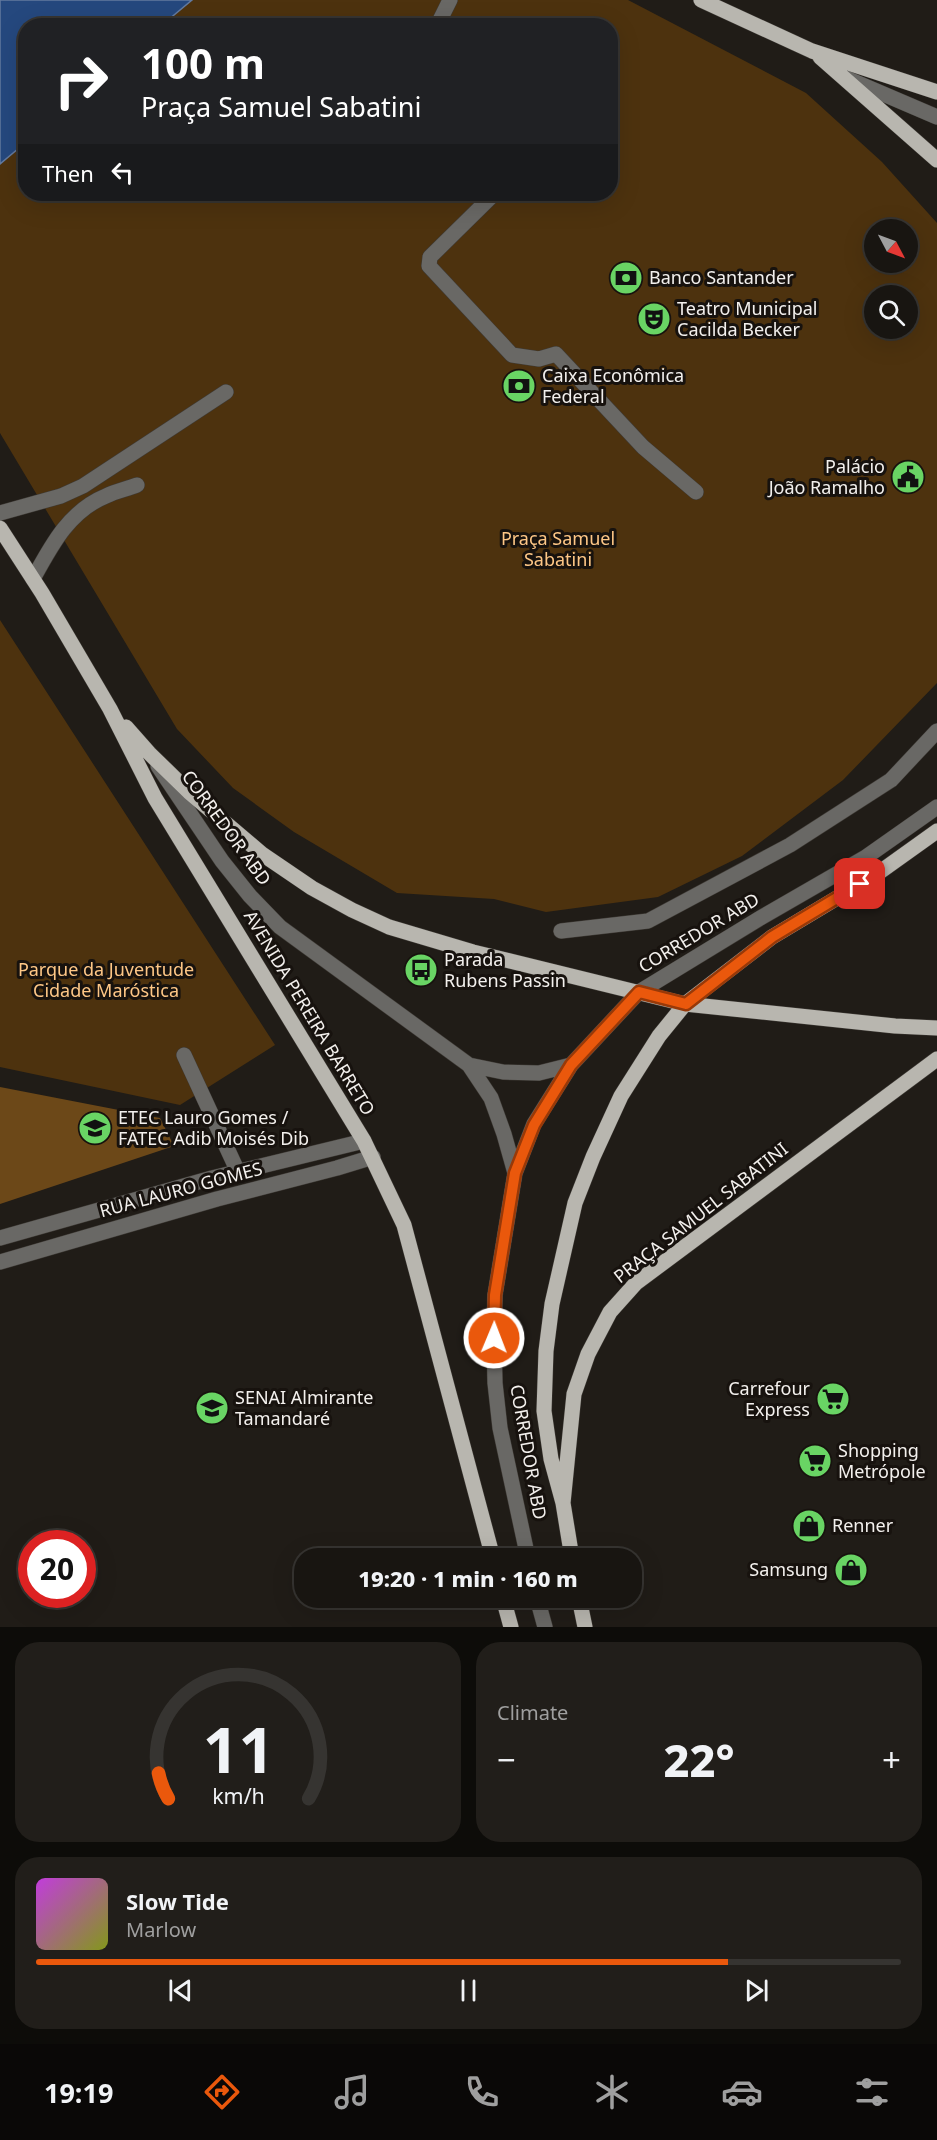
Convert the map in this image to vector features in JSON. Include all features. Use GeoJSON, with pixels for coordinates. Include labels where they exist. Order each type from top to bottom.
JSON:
{"type":"FeatureCollection","features":[{"type":"Feature","properties":{"kind":"main road"},"geometry":{"type":"LineString","coordinates":[[701,0],[812,51],[937,92]]}},
{"type":"Feature","properties":{"kind":"main road"},"geometry":{"type":"LineString","coordinates":[[812,51],[937,160]]}},
{"type":"Feature","properties":{"kind":"main road","name":"AVENIDA PEREIRA BARRETO"},"geometry":{"type":"LineString","coordinates":[[0,528],[110,709],[155,798],[373,1157],[404,1225],[490,1548]]}},
{"type":"Feature","properties":{"kind":"main road"},"geometry":{"type":"LineString","coordinates":[[110,709],[149,753],[196,799],[262,854],[312,888],[390,927],[429,940],[686,1004],[895,1026],[937,1028]]}},
{"type":"Feature","properties":{"kind":"main road"},"geometry":{"type":"LineString","coordinates":[[563,1503],[551,1460],[544,1411],[546,1351],[552,1304],[575,1203],[621,1096],[659,1036],[686,1004],[772,937],[877,874],[937,831]]}},
{"type":"Feature","properties":{"kind":"main road","name":"PRAÇA SAMUEL SABATINI"},"geometry":{"type":"LineString","coordinates":[[570,1548],[563,1503],[574,1394],[588,1354],[610,1312],[636,1283],[937,1059]]}},
{"type":"Feature","properties":{"kind":"main road"},"geometry":{"type":"LineString","coordinates":[[506,1608],[511,1627]]}},
{"type":"Feature","properties":{"kind":"main road"},"geometry":{"type":"LineString","coordinates":[[581,1608],[585,1627]]}},
{"type":"Feature","properties":{"kind":"lane"},"geometry":{"type":"LineString","coordinates":[[441,18],[450,0]]}},
{"type":"Feature","properties":{"kind":"lane"},"geometry":{"type":"LineString","coordinates":[[841,75],[937,117]]}},
{"type":"Feature","properties":{"kind":"lane"},"geometry":{"type":"LineString","coordinates":[[487,201],[430,257],[429,266],[512,355],[538,359],[556,354],[643,447],[696,492]]}},
{"type":"Feature","properties":{"kind":"lane"},"geometry":{"type":"LineString","coordinates":[[0,513],[61,496],[83,486],[226,392]]}},
{"type":"Feature","properties":{"kind":"lane"},"geometry":{"type":"LineString","coordinates":[[33,579],[63,528],[82,510],[106,495],[137,485]]}},
{"type":"Feature","properties":{"kind":"lane"},"geometry":{"type":"LineString","coordinates":[[561,931],[648,921],[658,916],[790,845],[891,780],[937,731]]}},
{"type":"Feature","properties":{"kind":"lane","name":"CORREDOR ABD"},"geometry":{"type":"LineString","coordinates":[[149,753],[222,861],[250,896],[280,927],[469,1065],[491,1098],[515,1173]]}},
{"type":"Feature","properties":{"kind":"lane","name":"CORREDOR ABD"},"geometry":{"type":"LineString","coordinates":[[526,1548],[500,1428],[495,1383],[495,1295],[515,1173],[534,1125],[571,1065],[639,992],[866,857],[937,807]]}},
{"type":"Feature","properties":{"kind":"lane"},"geometry":{"type":"LineString","coordinates":[[184,1055],[237,1172]]}},
{"type":"Feature","properties":{"kind":"lane"},"geometry":{"type":"LineString","coordinates":[[469,1065],[503,1072],[539,1072],[571,1065]]}},
{"type":"Feature","properties":{"kind":"lane","name":"RUA LAURO GOMES"},"geometry":{"type":"LineString","coordinates":[[0,1238],[237,1172],[364,1141]]}},
{"type":"Feature","properties":{"kind":"lane","name":"RUA LAURO GOMES"},"geometry":{"type":"LineString","coordinates":[[0,1262],[217,1199],[373,1157]]}},
{"type":"Feature","properties":{"kind":"lane"},"geometry":{"type":"LineString","coordinates":[[540,1608],[545,1627]]}},
{"type":"Feature","properties":{"kind":"green space","name":"Praça Samuel Sabatini"},"geometry":{"type":"Polygon","coordinates":[[[0,0],[628,0],[806,93],[882,162],[937,223],[937,683],[843,780],[742,856],[658,897],[546,912],[494,899],[397,893],[294,832],[233,788],[177,729],[0,433],[0,0]]]}},
{"type":"Feature","properties":{"kind":"green space","name":"Parque da Juventude Cidade Maróstica"},"geometry":{"type":"Polygon","coordinates":[[[0,620],[275,1045],[180,1105],[0,1067],[0,620]]]}},
{"type":"Feature","properties":{"kind":"shaded area","name":"ETEC Lauro Gomes / FATEC Adib Moisés Dib"},"geometry":{"type":"Polygon","coordinates":[[[0,1087],[160,1118],[174,1146],[0,1204],[0,1087]]]}},
{"type":"Feature","properties":{"kind":"water"},"geometry":{"type":"Polygon","coordinates":[[[0,0],[192,0],[170,18],[18,18],[18,149],[0,164],[0,0]]]}},
{"type":"Feature","properties":{"kind":"place","name":"Banco Santander"},"geometry":{"type":"Point","coordinates":[626,278]}},
{"type":"Feature","properties":{"kind":"place","name":"Teatro Municipal Cacilda Becker"},"geometry":{"type":"Point","coordinates":[654,319]}},
{"type":"Feature","properties":{"kind":"place","name":"Caixa Econômica Federal"},"geometry":{"type":"Point","coordinates":[519,386]}},
{"type":"Feature","properties":{"kind":"place","name":"Palácio João Ramalho"},"geometry":{"type":"Point","coordinates":[908,477]}},
{"type":"Feature","properties":{"kind":"place","name":"Parada Rubens Passin"},"geometry":{"type":"Point","coordinates":[421,970]}},
{"type":"Feature","properties":{"kind":"place","name":"ETEC Lauro Gomes / FATEC Adib Moisés Dib"},"geometry":{"type":"Point","coordinates":[95,1128]}},
{"type":"Feature","properties":{"kind":"place","name":"Carrefour Express"},"geometry":{"type":"Point","coordinates":[833,1399]}},
{"type":"Feature","properties":{"kind":"place","name":"SENAI Almirante Tamandaré"},"geometry":{"type":"Point","coordinates":[212,1408]}},
{"type":"Feature","properties":{"kind":"place","name":"Shopping Metrópole"},"geometry":{"type":"Point","coordinates":[815,1461]}},
{"type":"Feature","properties":{"kind":"place","name":"Renner"},"geometry":{"type":"Point","coordinates":[809,1526]}},
{"type":"Feature","properties":{"kind":"place","name":"Samsung"},"geometry":{"type":"Point","coordinates":[851,1570]}},
{"type":"Feature","properties":{"kind":"route"},"geometry":{"type":"LineString","coordinates":[[494,1338],[495,1295],[515,1173],[534,1125],[571,1065],[639,992],[686,1004],[772,937],[860,884]]}}]}
